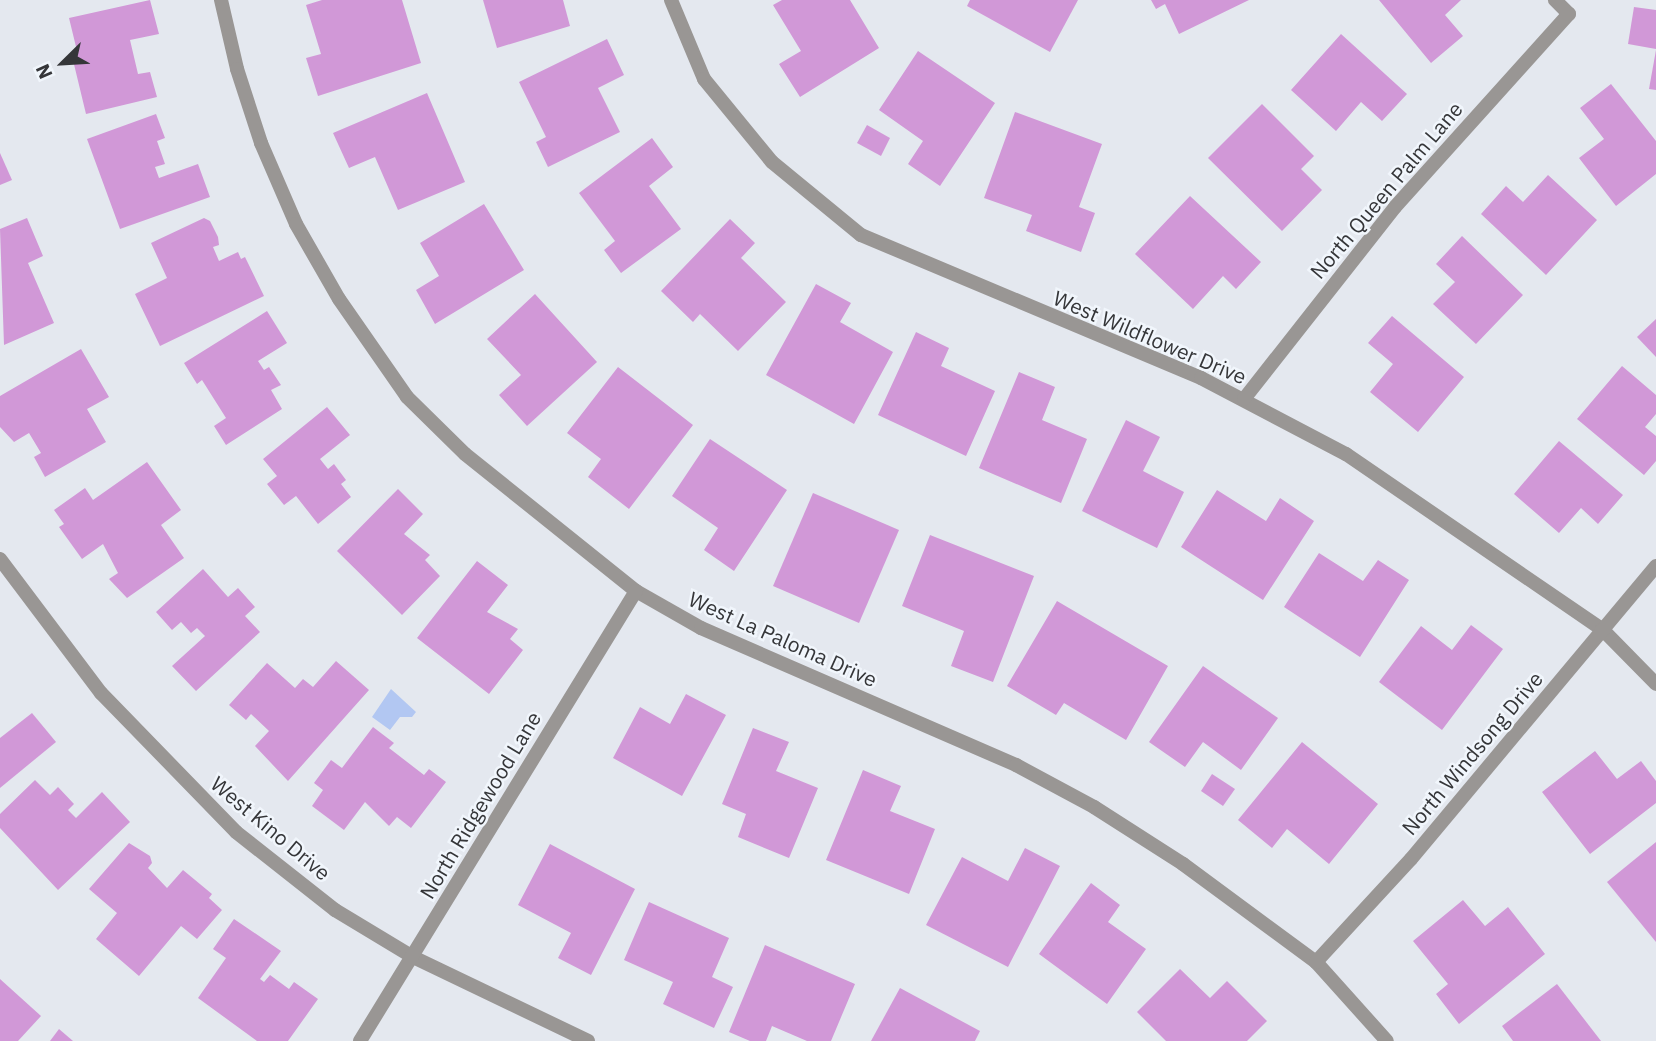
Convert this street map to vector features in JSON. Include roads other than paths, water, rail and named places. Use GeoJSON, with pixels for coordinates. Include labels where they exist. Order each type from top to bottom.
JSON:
{"type":"FeatureCollection","features":[{"type":"Feature","properties":{"kind":"street","name":"West La Paloma Drive"},"geometry":{"type":"LineString","coordinates":[[220,0],[253,118],[296,224],[339,299],[400,386],[465,454],[636,591],[701,628],[1016,765],[1094,807],[1183,864],[1316,962],[1387,1041]]}},
{"type":"Feature","properties":{"kind":"street","name":"West Wildflower Drive"},"geometry":{"type":"LineString","coordinates":[[671,0],[704,79],[772,162],[861,235],[1244,399],[1346,454],[1602,629],[1656,684]]}},
{"type":"Feature","properties":{"kind":"street","name":"North Queen Palm Lane"},"geometry":{"type":"LineString","coordinates":[[1244,399],[1395,207],[1569,14],[1555,0]]}},
{"type":"Feature","properties":{"kind":"street","name":"West Kino Drive"},"geometry":{"type":"LineString","coordinates":[[0,559],[101,693],[227,823],[335,910],[414,957],[588,1041]]}},
{"type":"Feature","properties":{"kind":"street","name":"North Windsong Drive"},"geometry":{"type":"LineString","coordinates":[[1316,962],[1412,859],[1656,566]]}},
{"type":"Feature","properties":{"kind":"street","name":"North Ridgewood Lane"},"geometry":{"type":"LineString","coordinates":[[360,1041],[414,957],[636,591]]}},
{"type":"Feature","properties":{"kind":"water"},"geometry":{"type":"Polygon","coordinates":[[[391,689],[416,712],[412,717],[400,717],[390,730],[372,717],[391,689]]]}}]}
